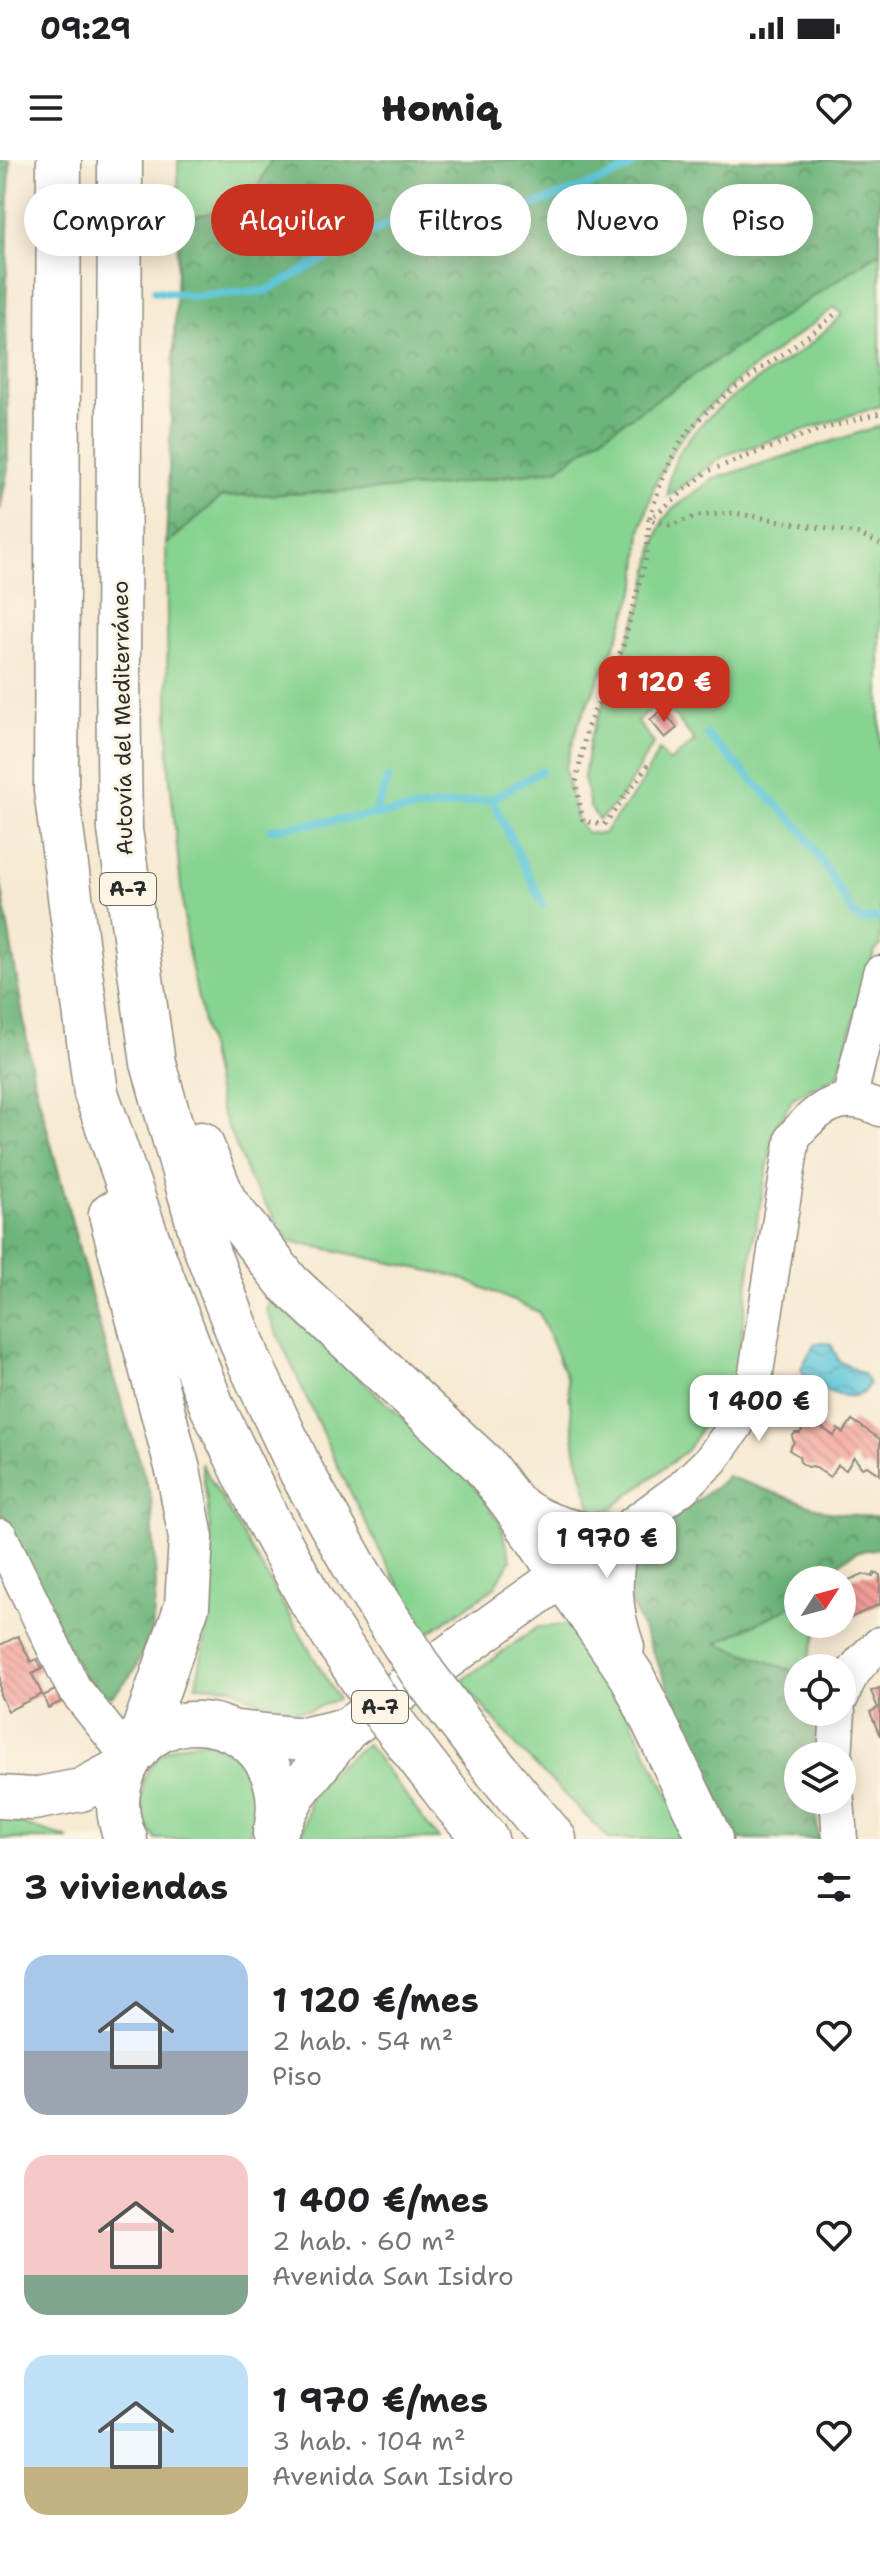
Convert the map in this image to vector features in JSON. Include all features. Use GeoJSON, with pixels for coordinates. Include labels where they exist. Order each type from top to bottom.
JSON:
{"type":"FeatureCollection","features":[{"type":"Feature","properties":{"kind":"highway","name":"A-7"},"geometry":{"type":"LineString","coordinates":[[59,160],[56,790],[96,1093],[153,1255],[212,1406],[268,1521],[312,1602],[381,1708],[486,1839]]}},
{"type":"Feature","properties":{"kind":"highway","name":"Autovía del Mediterráneo"},"geometry":{"type":"LineString","coordinates":[[120,160],[120,830],[153,1063],[205,1246],[250,1363],[302,1473],[359,1574],[424,1675],[497,1771],[554,1839]]}},
{"type":"Feature","properties":{"kind":"highway"},"geometry":{"type":"LineString","coordinates":[[118,670],[138,785],[170,1023],[197,1135],[224,1201],[288,1283],[483,1464],[632,1676]]}},
{"type":"Feature","properties":{"kind":"highway"},"geometry":{"type":"LineString","coordinates":[[96,1093],[105,1192],[175,1458],[191,1538],[187,1606],[131,1758]]}},
{"type":"Feature","properties":{"kind":"highway"},"geometry":{"type":"LineString","coordinates":[[515,1506],[543,1523],[569,1533],[617,1537],[610,1567],[611,1614],[632,1676],[710,1839]]}},
{"type":"Feature","properties":{"kind":"main road"},"geometry":{"type":"LineString","coordinates":[[272,1836],[295,1794],[347,1729],[563,1575]]}},
{"type":"Feature","properties":{"kind":"main road"},"geometry":{"type":"LineString","coordinates":[[0,1797],[33,1799],[81,1790],[131,1758],[154,1736],[173,1727],[194,1723],[216,1725],[236,1732],[303,1739],[347,1729]]}},
{"type":"Feature","properties":{"kind":"main road"},"geometry":{"type":"LineString","coordinates":[[236,1732],[255,1746],[269,1765],[277,1787],[279,1810],[272,1836]]}},
{"type":"Feature","properties":{"kind":"main road"},"geometry":{"type":"LineString","coordinates":[[126,1839],[120,1826],[117,1803],[120,1784],[131,1758]]}},
{"type":"Feature","properties":{"kind":"street"},"geometry":{"type":"LineString","coordinates":[[563,1575],[682,1488],[711,1460],[736,1425],[754,1385],[793,1137],[808,1119],[826,1106],[865,1104],[880,973]]}},
{"type":"Feature","properties":{"kind":"street"},"geometry":{"type":"LineString","coordinates":[[0,1536],[73,1687],[131,1758]]}},
{"type":"Feature","properties":{"kind":"street"},"geometry":{"type":"LineString","coordinates":[[856,1669],[880,1644]]}},
{"type":"Feature","properties":{"kind":"street"},"geometry":{"type":"LineString","coordinates":[[838,1814],[840,1839]]}},
{"type":"Feature","properties":{"kind":"path"},"geometry":{"type":"LineString","coordinates":[[648,765],[604,825],[583,821],[576,783],[587,728],[623,646],[647,554],[649,520],[661,479],[692,427],[733,389],[802,342],[834,315]]}},
{"type":"Feature","properties":{"kind":"path"},"geometry":{"type":"LineString","coordinates":[[649,520],[708,471],[812,432],[880,413]]}},
{"type":"Feature","properties":{"kind":"path"},"geometry":{"type":"LineString","coordinates":[[649,520],[670,525],[698,516],[734,513],[858,534],[880,544]]}},
{"type":"Feature","properties":{"kind":"green space"},"geometry":{"type":"Polygon","coordinates":[[[0,160],[10,160],[6,310],[8,468],[0,510],[0,160]]]}},
{"type":"Feature","properties":{"kind":"green space"},"geometry":{"type":"Polygon","coordinates":[[[178,160],[271,160],[260,184],[211,184],[211,213],[195,216],[195,184],[178,184],[178,160]]]}},
{"type":"Feature","properties":{"kind":"green space"},"geometry":{"type":"Polygon","coordinates":[[[271,160],[880,160],[880,252],[557,469],[431,487],[221,497],[166,545],[178,256],[195,256],[195,216],[211,213],[211,256],[374,256],[374,184],[260,184],[271,160]]]}},
{"type":"Feature","properties":{"kind":"green space"},"geometry":{"type":"Polygon","coordinates":[[[880,252],[880,406],[725,455],[668,496],[671,471],[682,448],[698,428],[717,409],[819,336],[842,315],[835,307],[736,381],[699,416],[675,446],[654,486],[641,531],[637,584],[617,640],[578,725],[565,769],[577,821],[587,833],[603,834],[639,788],[659,750],[669,762],[695,741],[662,700],[637,721],[654,743],[620,799],[599,820],[590,807],[584,777],[590,739],[644,599],[663,520],[674,508],[713,479],[880,426],[880,946],[874,952],[838,1075],[793,1098],[775,1129],[754,1236],[737,1373],[687,1450],[611,1509],[593,1515],[576,1450],[567,1379],[539,1312],[458,1277],[290,1241],[250,1181],[221,1110],[187,945],[169,770],[166,545],[221,497],[431,487],[557,469],[880,252]]]}},
{"type":"Feature","properties":{"kind":"green space"},"geometry":{"type":"Polygon","coordinates":[[[0,878],[33,1076],[110,1365],[151,1497],[156,1585],[152,1632],[134,1671],[113,1696],[98,1694],[88,1687],[0,1510],[0,878]]]}},
{"type":"Feature","properties":{"kind":"green space"},"geometry":{"type":"Polygon","coordinates":[[[270,1301],[276,1302],[467,1477],[500,1522],[511,1560],[494,1588],[428,1633],[384,1559],[339,1469],[266,1309],[270,1301]]]}},
{"type":"Feature","properties":{"kind":"green space"},"geometry":{"type":"Polygon","coordinates":[[[201,1463],[338,1699],[310,1710],[285,1712],[231,1687],[196,1685],[209,1618],[212,1579],[209,1520],[201,1463]]]}},
{"type":"Feature","properties":{"kind":"green space"},"geometry":{"type":"Polygon","coordinates":[[[727,1476],[829,1512],[880,1518],[880,1548],[856,1552],[836,1566],[784,1566],[784,1610],[717,1643],[784,1668],[784,1726],[815,1726],[814,1742],[784,1742],[784,1814],[816,1814],[819,1839],[736,1839],[626,1592],[636,1545],[727,1476]]]}},
{"type":"Feature","properties":{"kind":"green space"},"geometry":{"type":"Polygon","coordinates":[[[784,1610],[784,1638],[815,1638],[810,1654],[784,1654],[784,1668],[716,1643],[784,1610]]]}},
{"type":"Feature","properties":{"kind":"green space"},"geometry":{"type":"Polygon","coordinates":[[[570,1625],[591,1640],[690,1839],[609,1839],[521,1751],[461,1681],[538,1627],[570,1625]]]}},
{"type":"Feature","properties":{"kind":"green space"},"geometry":{"type":"Polygon","coordinates":[[[206,1741],[241,1760],[251,1771],[257,1801],[250,1831],[245,1839],[156,1839],[144,1815],[142,1788],[146,1775],[162,1754],[174,1747],[206,1741]]]}},
{"type":"Feature","properties":{"kind":"green space"},"geometry":{"type":"Polygon","coordinates":[[[367,1744],[439,1839],[301,1839],[310,1800],[326,1775],[367,1744]]]}},
{"type":"Feature","properties":{"kind":"green space"},"geometry":{"type":"Polygon","coordinates":[[[0,1818],[61,1836],[69,1839],[0,1839],[0,1818]]]}},
{"type":"Feature","properties":{"kind":"water"},"geometry":{"type":"Polygon","coordinates":[[[814,1344],[831,1344],[839,1361],[863,1374],[869,1383],[864,1393],[843,1396],[806,1381],[801,1368],[814,1344]]]}},
{"type":"Feature","properties":{"kind":"building"},"geometry":{"type":"Polygon","coordinates":[[[662,710],[677,728],[665,738],[650,720],[662,710]]]}},
{"type":"Feature","properties":{"kind":"building"},"geometry":{"type":"Polygon","coordinates":[[[810,1419],[834,1436],[838,1429],[843,1433],[852,1420],[880,1439],[880,1475],[867,1466],[862,1468],[854,1457],[846,1470],[838,1465],[830,1477],[800,1462],[799,1456],[789,1450],[794,1442],[792,1437],[800,1433],[810,1419]]]}},
{"type":"Feature","properties":{"kind":"building"},"geometry":{"type":"Polygon","coordinates":[[[874,1573],[880,1575],[880,1604],[856,1615],[856,1577],[863,1574],[873,1577],[874,1573]]]}},
{"type":"Feature","properties":{"kind":"building"},"geometry":{"type":"Polygon","coordinates":[[[18,1636],[31,1662],[37,1659],[42,1669],[32,1674],[42,1694],[8,1711],[0,1695],[0,1645],[18,1636]]]}},
{"type":"Feature","properties":{"kind":"building"},"geometry":{"type":"Polygon","coordinates":[[[880,1688],[880,1736],[870,1712],[878,1708],[871,1691],[880,1688]]]}},
{"type":"Feature","properties":{"kind":"building"},"geometry":{"type":"Polygon","coordinates":[[[55,1690],[61,1702],[48,1708],[43,1696],[55,1690]]]}},
{"type":"Feature","properties":{"kind":"waterway"},"geometry":{"type":"LineString","coordinates":[[155,291],[193,296],[266,291],[392,222],[440,207],[487,222],[606,179],[631,167],[636,160]]}},
{"type":"Feature","properties":{"kind":"waterway"},"geometry":{"type":"LineString","coordinates":[[707,735],[803,831],[853,913],[862,921],[880,917]]}},
{"type":"Feature","properties":{"kind":"waterway"},"geometry":{"type":"LineString","coordinates":[[271,829],[492,799],[541,771]]}},
{"type":"Feature","properties":{"kind":"waterway"},"geometry":{"type":"LineString","coordinates":[[374,815],[388,778]]}},
{"type":"Feature","properties":{"kind":"waterway"},"geometry":{"type":"LineString","coordinates":[[492,799],[543,905]]}}]}
